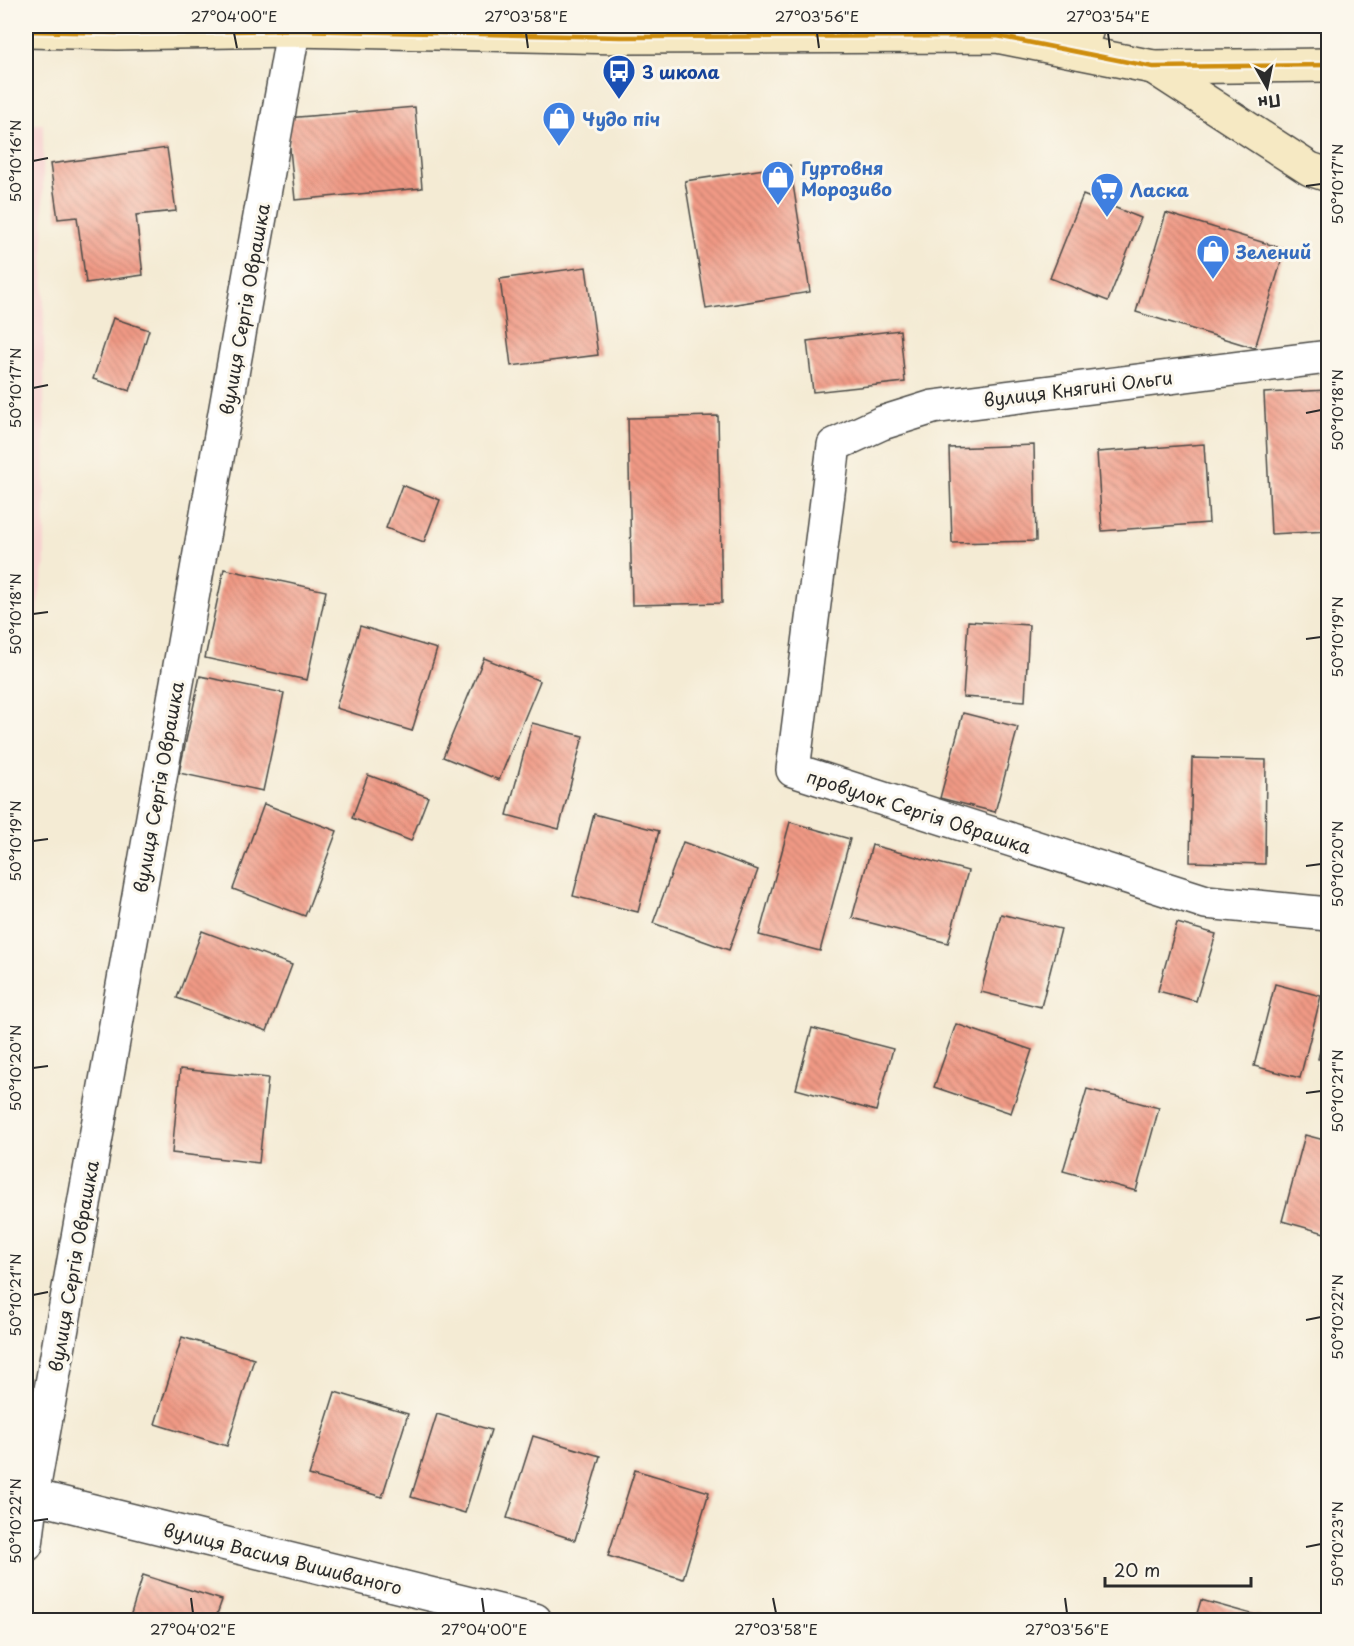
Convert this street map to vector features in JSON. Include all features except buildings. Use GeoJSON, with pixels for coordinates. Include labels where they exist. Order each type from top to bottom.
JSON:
{"type":"FeatureCollection","features":[{"type":"Feature","properties":{"kind":"main road"},"geometry":{"type":"LineString","coordinates":[[26,31],[117,33],[294,28],[621,37],[997,36],[1083,39],[1153,67],[1310,169],[1329,175]]}},
{"type":"Feature","properties":{"kind":"main road"},"geometry":{"type":"LineString","coordinates":[[1153,67],[1329,65]]}},
{"type":"Feature","properties":{"kind":"street","name":"вулиця Сергія Оврашка"},"geometry":{"type":"LineString","coordinates":[[26,1545],[32,1496],[294,28]]}},
{"type":"Feature","properties":{"kind":"street","name":"вулиця Княгині Ольги"},"geometry":{"type":"LineString","coordinates":[[834,445],[882,423],[933,407],[1329,357]]}},
{"type":"Feature","properties":{"kind":"street","name":"провулок Сергія Оврашка"},"geometry":{"type":"LineString","coordinates":[[834,445],[793,770],[1206,902],[1329,914]]}},
{"type":"Feature","properties":{"kind":"street","name":"вулиця Василя Вишиваного"},"geometry":{"type":"LineString","coordinates":[[32,1496],[535,1620]]}},
{"type":"Feature","properties":{"kind":"shaded area"},"geometry":{"type":"Polygon","coordinates":[[[26,124],[43,124],[45,564],[26,673],[26,124]]]}},
{"type":"Feature","properties":{"kind":"transit line"},"geometry":{"type":"LineString","coordinates":[[26,31],[117,33],[293,30],[621,37],[997,36],[1153,67],[1328,65]]}},
{"type":"Feature","properties":{"kind":"place","name":"3 школа"},"geometry":{"type":"Point","coordinates":[619,100]}},
{"type":"Feature","properties":{"kind":"place","name":"Чудо піч"},"geometry":{"type":"Point","coordinates":[559,147]}},
{"type":"Feature","properties":{"kind":"place","name":"Гуртовня Морозиво"},"geometry":{"type":"Point","coordinates":[778,206]}},
{"type":"Feature","properties":{"kind":"place","name":"Ласка"},"geometry":{"type":"Point","coordinates":[1107,218]}},
{"type":"Feature","properties":{"kind":"place","name":"Зелений"},"geometry":{"type":"Point","coordinates":[1213,280]}}]}
